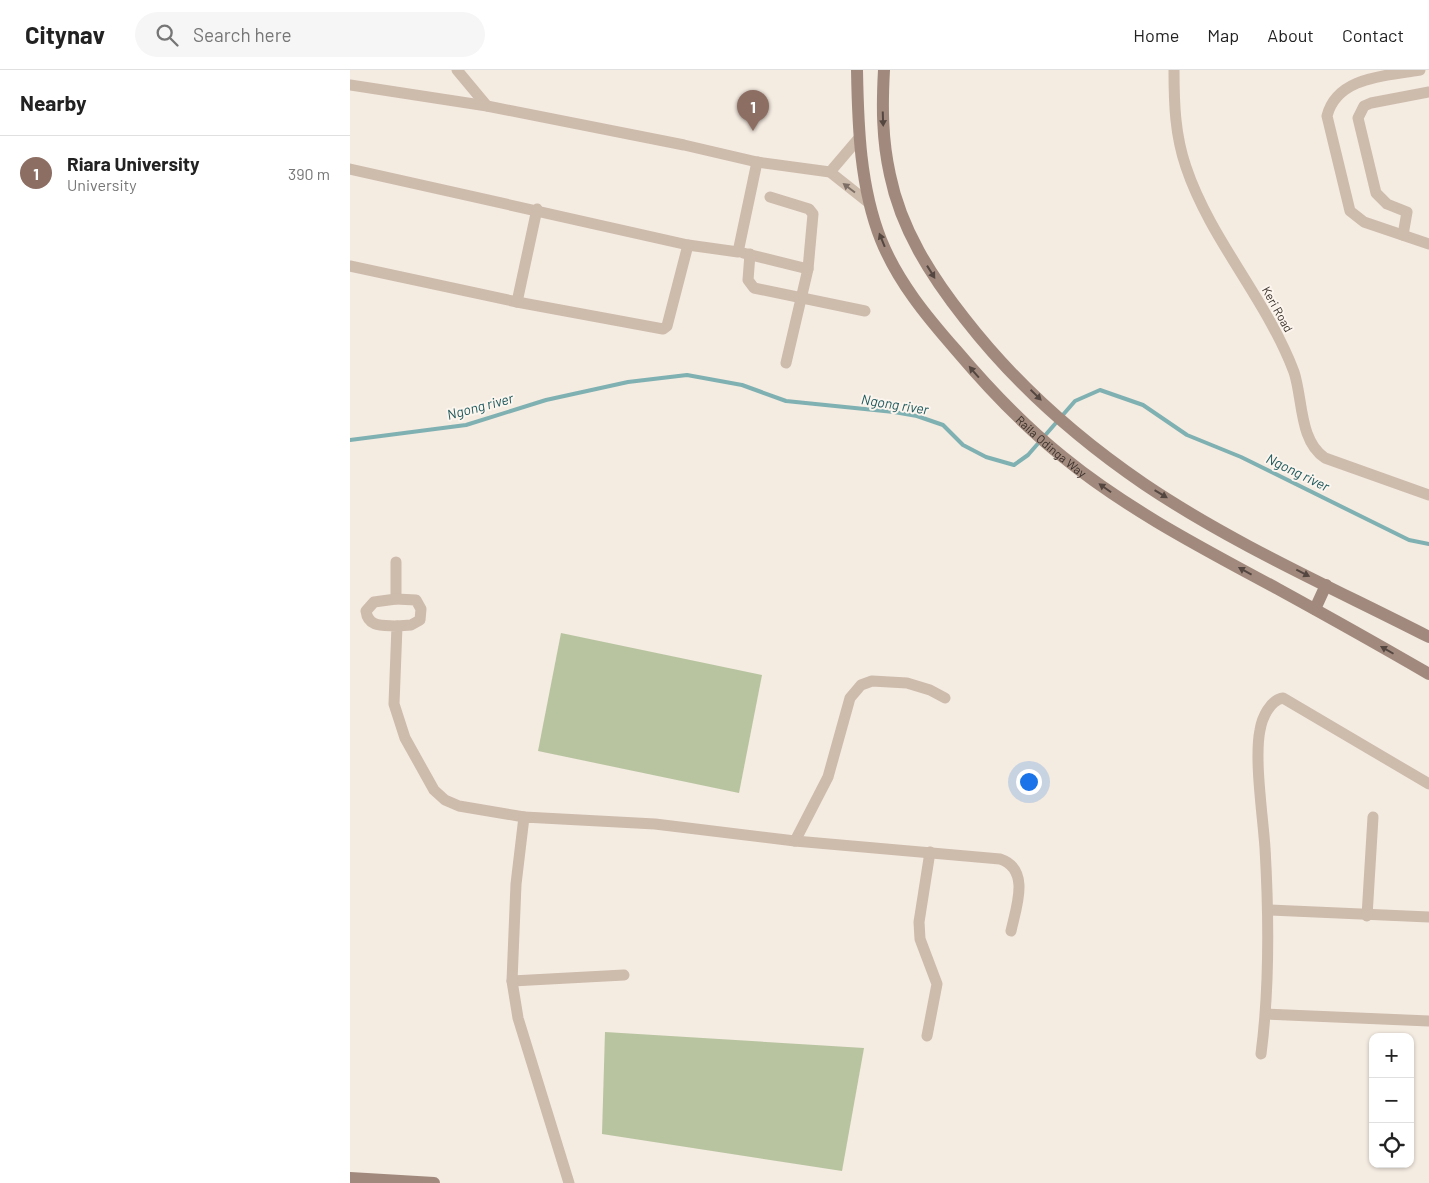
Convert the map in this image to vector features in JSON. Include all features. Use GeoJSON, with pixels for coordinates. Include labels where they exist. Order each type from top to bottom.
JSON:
{"type":"FeatureCollection","features":[{"type":"Feature","properties":{"kind":"main road","name":"Raila Odinga Way"},"geometry":{"type":"LineString","coordinates":[[857,70],[859,138],[869,203],[881,240],[892,262],[929,319],[978,376],[1047,444],[1106,489],[1163,525],[1429,674]]}},
{"type":"Feature","properties":{"kind":"main road","name":"Raila Odinga Way"},"geometry":{"type":"LineString","coordinates":[[884,70],[882,120],[890,175],[909,232],[943,292],[987,347],[1066,423],[1144,483],[1229,535],[1429,637]]}},
{"type":"Feature","properties":{"kind":"main road"},"geometry":{"type":"LineString","coordinates":[[1315,609],[1326,585]]}},
{"type":"Feature","properties":{"kind":"main road"},"geometry":{"type":"LineString","coordinates":[[350,1178],[434,1183]]}},
{"type":"Feature","properties":{"kind":"street"},"geometry":{"type":"LineString","coordinates":[[457,70],[487,106]]}},
{"type":"Feature","properties":{"kind":"street","name":"Keri Road"},"geometry":{"type":"LineString","coordinates":[[1174,70],[1175,127],[1192,184],[1281,342],[1294,372],[1312,447],[1325,458],[1429,494]]}},
{"type":"Feature","properties":{"kind":"street"},"geometry":{"type":"LineString","coordinates":[[1420,70],[1354,82],[1335,98],[1330,105],[1327,116],[1350,211],[1364,222],[1429,244]]}},
{"type":"Feature","properties":{"kind":"street"},"geometry":{"type":"LineString","coordinates":[[350,85],[487,106],[684,144],[757,162],[830,172],[869,203]]}},
{"type":"Feature","properties":{"kind":"street"},"geometry":{"type":"LineString","coordinates":[[1403,235],[1407,212],[1387,204],[1376,193],[1358,118],[1364,106],[1371,103],[1429,92]]}},
{"type":"Feature","properties":{"kind":"street"},"geometry":{"type":"LineString","coordinates":[[830,172],[859,138]]}},
{"type":"Feature","properties":{"kind":"street"},"geometry":{"type":"LineString","coordinates":[[757,162],[744,253],[748,280],[754,288],[865,311]]}},
{"type":"Feature","properties":{"kind":"street"},"geometry":{"type":"LineString","coordinates":[[350,169],[537,209],[688,245],[744,253],[808,269]]}},
{"type":"Feature","properties":{"kind":"street"},"geometry":{"type":"LineString","coordinates":[[770,197],[809,209],[813,214],[808,269],[786,363]]}},
{"type":"Feature","properties":{"kind":"street"},"geometry":{"type":"LineString","coordinates":[[517,302],[537,209]]}},
{"type":"Feature","properties":{"kind":"street"},"geometry":{"type":"LineString","coordinates":[[350,266],[517,302],[663,329],[667,326],[688,245]]}},
{"type":"Feature","properties":{"kind":"street"},"geometry":{"type":"LineString","coordinates":[[396,562],[396,599]]}},
{"type":"Feature","properties":{"kind":"street"},"geometry":{"type":"LineString","coordinates":[[396,599],[416,600],[422,609],[420,620],[411,625],[397,626],[375,625],[369,622],[366,611],[369,605],[374,602],[396,599]]}},
{"type":"Feature","properties":{"kind":"street"},"geometry":{"type":"LineString","coordinates":[[397,626],[394,704],[405,738],[434,790],[445,800],[459,806],[524,817],[655,824],[795,841],[1000,859],[1009,862],[1016,870],[1020,885],[1011,931]]}},
{"type":"Feature","properties":{"kind":"street"},"geometry":{"type":"LineString","coordinates":[[795,841],[828,777],[850,698],[861,685],[872,682],[907,683],[930,690],[945,698]]}},
{"type":"Feature","properties":{"kind":"street"},"geometry":{"type":"LineString","coordinates":[[1261,1054],[1266,1014],[1268,910],[1259,764],[1260,730],[1272,703],[1283,698],[1429,784]]}},
{"type":"Feature","properties":{"kind":"street"},"geometry":{"type":"LineString","coordinates":[[524,817],[516,884],[512,981],[518,1018],[569,1183]]}},
{"type":"Feature","properties":{"kind":"street"},"geometry":{"type":"LineString","coordinates":[[1367,916],[1373,817]]}},
{"type":"Feature","properties":{"kind":"street"},"geometry":{"type":"LineString","coordinates":[[927,1036],[937,984],[920,939],[919,922],[930,852]]}},
{"type":"Feature","properties":{"kind":"street"},"geometry":{"type":"LineString","coordinates":[[1268,910],[1367,916],[1429,917]]}},
{"type":"Feature","properties":{"kind":"street"},"geometry":{"type":"LineString","coordinates":[[512,981],[624,975]]}},
{"type":"Feature","properties":{"kind":"street"},"geometry":{"type":"LineString","coordinates":[[1266,1014],[1429,1021]]}},
{"type":"Feature","properties":{"kind":"green space"},"geometry":{"type":"Polygon","coordinates":[[[561,633],[762,675],[739,793],[538,751],[561,633]]]}},
{"type":"Feature","properties":{"kind":"green space"},"geometry":{"type":"Polygon","coordinates":[[[605,1032],[864,1048],[842,1171],[602,1134],[605,1032]]]}},
{"type":"Feature","properties":{"kind":"waterway","name":"Ngong river"},"geometry":{"type":"LineString","coordinates":[[350,440],[466,425],[546,400],[628,382],[687,375],[742,385],[786,401],[917,416],[943,425],[963,445],[986,457],[1014,465],[1028,455],[1075,401],[1100,390],[1143,405],[1187,435],[1241,457],[1409,540],[1429,544]]}},
{"type":"Feature","properties":{"kind":"place","name":"Riara University"},"geometry":{"type":"Point","coordinates":[753,131]}}]}
